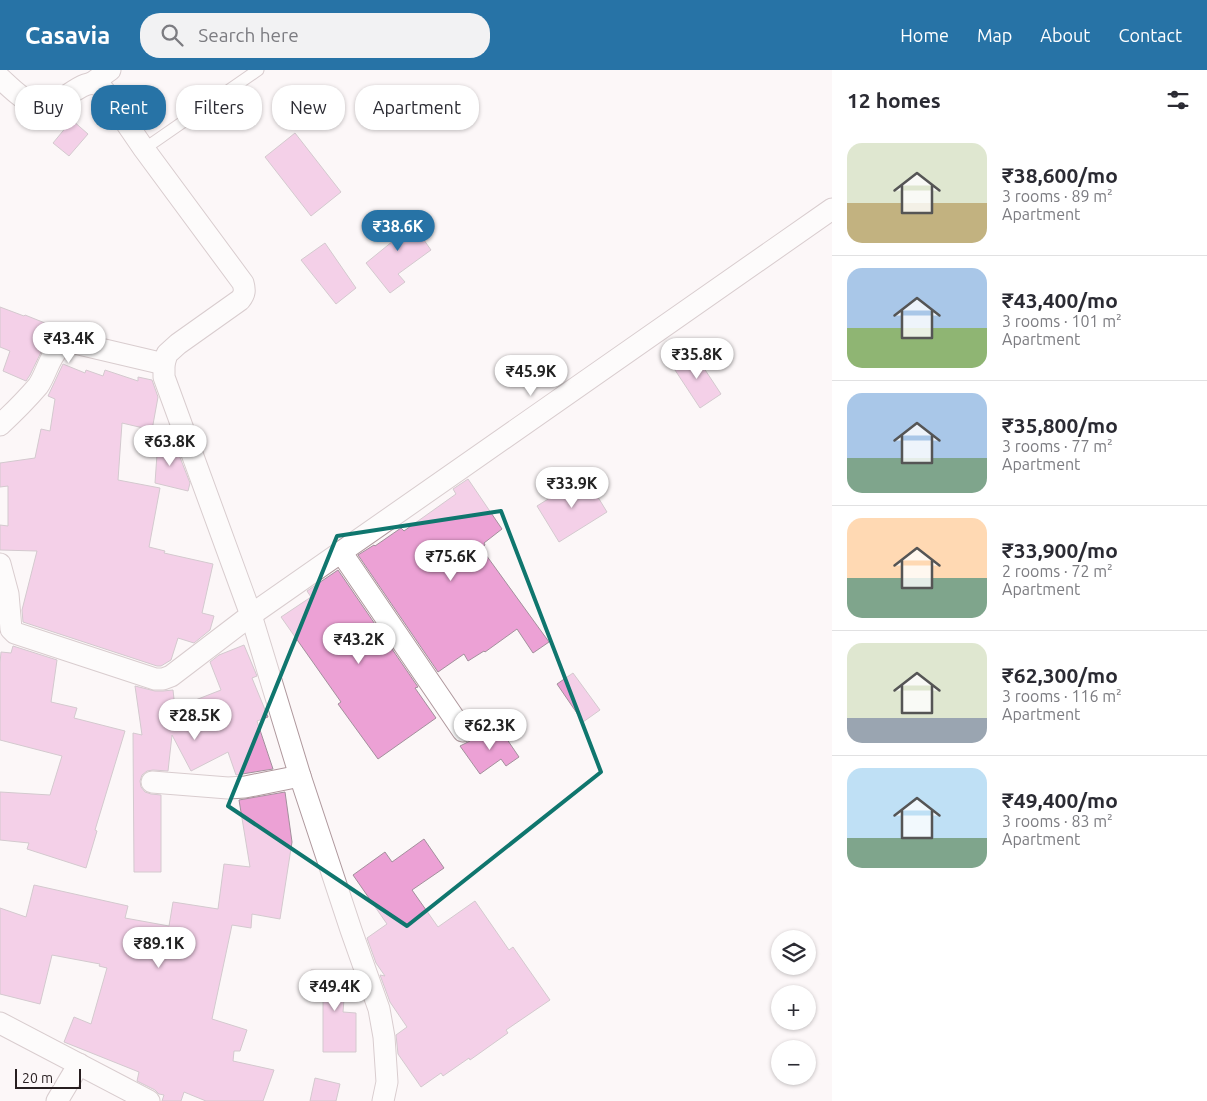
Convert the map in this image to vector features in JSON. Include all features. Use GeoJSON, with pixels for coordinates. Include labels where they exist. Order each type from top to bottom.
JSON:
{"type":"FeatureCollection","features":[{"type":"Feature","properties":{"kind":"street"},"geometry":{"type":"LineString","coordinates":[[0,78],[25,100],[47,106],[57,102],[83,85],[92,83],[110,70]]}},
{"type":"Feature","properties":{"kind":"street"},"geometry":{"type":"LineString","coordinates":[[92,83],[100,86],[105,92],[144,149],[243,283],[245,289],[244,296],[240,300],[167,354],[164,364],[164,377],[251,615],[300,776],[379,1009],[384,1037],[387,1082],[382,1101]]}},
{"type":"Feature","properties":{"kind":"street"},"geometry":{"type":"LineString","coordinates":[[0,564],[8,594],[11,629],[14,634],[155,679],[163,679],[170,676],[251,615],[832,209]]}},
{"type":"Feature","properties":{"kind":"street"},"geometry":{"type":"LineString","coordinates":[[0,426],[38,386],[53,356],[60,347],[69,343],[164,364]]}},
{"type":"Feature","properties":{"kind":"street"},"geometry":{"type":"LineString","coordinates":[[341,552],[463,731]]}},
{"type":"Feature","properties":{"kind":"street"},"geometry":{"type":"LineString","coordinates":[[152,782],[228,788],[245,787],[300,776]]}},
{"type":"Feature","properties":{"kind":"street"},"geometry":{"type":"LineString","coordinates":[[0,1023],[148,1101]]}},
{"type":"Feature","properties":{"kind":"street"},"geometry":{"type":"LineString","coordinates":[[57,1101],[79,1064]]}},
{"type":"Feature","properties":{"kind":"lane"},"geometry":{"type":"LineString","coordinates":[[144,149],[258,70]]}},
{"type":"Feature","properties":{"kind":"highlighted area"},"geometry":{"type":"Polygon","coordinates":[[[501,511],[601,772],[407,926],[228,806],[337,536],[501,511]]]}},
{"type":"Feature","properties":{"kind":"building"},"geometry":{"type":"Polygon","coordinates":[[[81,128],[88,134],[69,156],[53,143],[64,130],[81,130],[81,128]]]}},
{"type":"Feature","properties":{"kind":"building"},"geometry":{"type":"Polygon","coordinates":[[[295,133],[341,192],[311,216],[265,157],[295,133]]]}},
{"type":"Feature","properties":{"kind":"building"},"geometry":{"type":"Polygon","coordinates":[[[404,212],[431,250],[398,274],[405,282],[390,293],[366,263],[393,241],[382,227],[404,212]]]}},
{"type":"Feature","properties":{"kind":"building"},"geometry":{"type":"Polygon","coordinates":[[[325,243],[356,288],[336,304],[301,260],[325,243]]]}},
{"type":"Feature","properties":{"kind":"building"},"geometry":{"type":"Polygon","coordinates":[[[0,307],[55,327],[50,340],[43,348],[26,381],[3,371],[10,351],[0,347],[0,307]]]}},
{"type":"Feature","properties":{"kind":"building"},"geometry":{"type":"Polygon","coordinates":[[[694,353],[721,394],[700,408],[673,367],[694,353]]]}},
{"type":"Feature","properties":{"kind":"building"},"geometry":{"type":"Polygon","coordinates":[[[63,364],[85,373],[86,370],[103,376],[105,370],[138,381],[138,377],[152,380],[158,397],[152,430],[122,423],[118,480],[160,488],[149,547],[165,551],[164,553],[213,564],[202,613],[214,616],[210,630],[194,643],[178,638],[171,660],[161,666],[23,622],[22,610],[37,551],[0,550],[0,525],[8,526],[8,486],[0,487],[0,463],[35,458],[41,429],[50,431],[55,399],[48,396],[63,364]]]}},
{"type":"Feature","properties":{"kind":"building"},"geometry":{"type":"Polygon","coordinates":[[[158,440],[174,442],[190,483],[188,491],[155,483],[158,440]]]}},
{"type":"Feature","properties":{"kind":"building"},"geometry":{"type":"Polygon","coordinates":[[[585,476],[607,512],[559,542],[537,506],[585,476]]]}},
{"type":"Feature","properties":{"kind":"building"},"geometry":{"type":"Polygon","coordinates":[[[468,479],[502,529],[484,543],[485,545],[481,548],[549,642],[533,653],[517,629],[485,652],[468,661],[464,654],[438,672],[358,555],[401,528],[404,531],[456,494],[453,489],[468,479]]]}},
{"type":"Feature","properties":{"kind":"building"},"geometry":{"type":"Polygon","coordinates":[[[338,570],[418,687],[415,688],[436,718],[378,759],[338,704],[341,702],[281,617],[311,597],[307,591],[338,570]]]}},
{"type":"Feature","properties":{"kind":"building"},"geometry":{"type":"Polygon","coordinates":[[[244,645],[257,676],[252,678],[268,717],[257,721],[273,769],[236,775],[228,752],[191,771],[172,735],[168,771],[147,771],[142,775],[140,781],[141,787],[145,792],[161,795],[161,872],[134,872],[133,733],[142,735],[135,686],[155,691],[173,690],[175,708],[221,690],[210,662],[219,655],[244,645]]]}},
{"type":"Feature","properties":{"kind":"building"},"geometry":{"type":"Polygon","coordinates":[[[13,646],[57,660],[51,702],[77,708],[74,718],[125,731],[95,830],[97,831],[86,868],[27,849],[29,843],[0,840],[0,792],[50,795],[62,756],[0,740],[1,652],[11,653],[13,646]]]}},
{"type":"Feature","properties":{"kind":"building"},"geometry":{"type":"Polygon","coordinates":[[[573,673],[600,710],[583,722],[557,684],[573,673]]]}},
{"type":"Feature","properties":{"kind":"building"},"geometry":{"type":"Polygon","coordinates":[[[500,729],[519,757],[506,766],[501,759],[480,774],[460,746],[470,741],[477,734],[482,741],[500,729]]]}},
{"type":"Feature","properties":{"kind":"building"},"geometry":{"type":"Polygon","coordinates":[[[285,792],[292,842],[280,919],[252,914],[251,928],[232,925],[212,1019],[247,1030],[240,1051],[234,1051],[233,1061],[274,1070],[263,1101],[206,1101],[184,1092],[181,1101],[162,1101],[164,1095],[137,1081],[139,1072],[64,1042],[74,1017],[91,1024],[107,968],[99,966],[100,964],[52,955],[40,1004],[0,994],[0,908],[26,917],[34,885],[128,906],[125,918],[169,926],[173,902],[218,909],[224,864],[250,867],[239,800],[285,792]]]}},
{"type":"Feature","properties":{"kind":"building"},"geometry":{"type":"Polygon","coordinates":[[[424,839],[444,868],[412,890],[438,927],[475,901],[509,950],[513,947],[550,1000],[506,1030],[508,1033],[470,1060],[469,1058],[443,1076],[441,1073],[421,1087],[398,1054],[396,1035],[407,1027],[390,1002],[380,975],[385,976],[376,963],[367,938],[387,924],[353,875],[385,852],[392,862],[424,839]]]}},
{"type":"Feature","properties":{"kind":"building"},"geometry":{"type":"Polygon","coordinates":[[[311,970],[346,973],[343,1012],[356,1013],[356,1052],[323,1052],[323,993],[309,992],[311,970]]]}},
{"type":"Feature","properties":{"kind":"building"},"geometry":{"type":"Polygon","coordinates":[[[315,1078],[340,1084],[336,1101],[310,1101],[315,1078]]]}}]}
